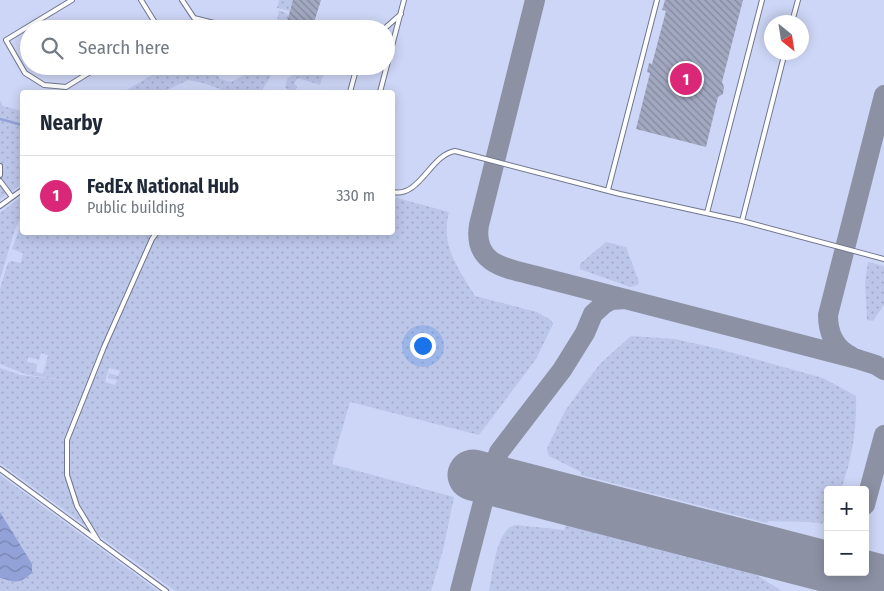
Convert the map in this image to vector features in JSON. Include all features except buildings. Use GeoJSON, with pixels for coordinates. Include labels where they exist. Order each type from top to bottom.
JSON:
{"type":"FeatureCollection","features":[{"type":"Feature","properties":{"kind":"lane"},"geometry":{"type":"LineString","coordinates":[[39,20],[72,0]]}},
{"type":"Feature","properties":{"kind":"lane"},"geometry":{"type":"LineString","coordinates":[[142,0],[154,20]]}},
{"type":"Feature","properties":{"kind":"lane"},"geometry":{"type":"LineString","coordinates":[[182,0],[194,18],[202,20]]}},
{"type":"Feature","properties":{"kind":"lane"},"geometry":{"type":"LineString","coordinates":[[395,39],[404,0]]}},
{"type":"Feature","properties":{"kind":"lane"},"geometry":{"type":"LineString","coordinates":[[608,190],[657,0]]}},
{"type":"Feature","properties":{"kind":"lane"},"geometry":{"type":"LineString","coordinates":[[707,213],[762,0]]}},
{"type":"Feature","properties":{"kind":"lane"},"geometry":{"type":"LineString","coordinates":[[794,15],[798,0]]}},
{"type":"Feature","properties":{"kind":"lane"},"geometry":{"type":"LineString","coordinates":[[394,20],[401,14]]}},
{"type":"Feature","properties":{"kind":"lane"},"geometry":{"type":"LineString","coordinates":[[20,32],[6,40],[20,64]]}},
{"type":"Feature","properties":{"kind":"lane"},"geometry":{"type":"LineString","coordinates":[[742,221],[783,60]]}},
{"type":"Feature","properties":{"kind":"lane"},"geometry":{"type":"LineString","coordinates":[[28,75],[44,86],[66,87],[85,75]]}},
{"type":"Feature","properties":{"kind":"lane"},"geometry":{"type":"LineString","coordinates":[[351,90],[355,75]]}},
{"type":"Feature","properties":{"kind":"lane"},"geometry":{"type":"LineString","coordinates":[[381,90],[385,75]]}},
{"type":"Feature","properties":{"kind":"lane"},"geometry":{"type":"LineString","coordinates":[[395,192],[409,190],[444,155],[455,150],[608,190],[742,221],[884,259]]}},
{"type":"Feature","properties":{"kind":"lane"},"geometry":{"type":"LineString","coordinates":[[0,166],[0,175]]}},
{"type":"Feature","properties":{"kind":"lane"},"geometry":{"type":"LineString","coordinates":[[0,181],[12,197]]}},
{"type":"Feature","properties":{"kind":"lane"},"geometry":{"type":"LineString","coordinates":[[0,206],[20,191]]}},
{"type":"Feature","properties":{"kind":"lane"},"geometry":{"type":"LineString","coordinates":[[99,542],[77,506],[67,475],[67,440],[104,347],[155,235]]}},
{"type":"Feature","properties":{"kind":"lane"},"geometry":{"type":"LineString","coordinates":[[0,469],[166,591]]}},
{"type":"Feature","properties":{"kind":"shaded area"},"geometry":{"type":"Polygon","coordinates":[[[0,0],[884,0],[884,591],[0,591],[0,0]]]}},
{"type":"Feature","properties":{"kind":"shaded area"},"geometry":{"type":"Polygon","coordinates":[[[279,0],[293,0],[290,11],[277,8],[279,0]]]}},
{"type":"Feature","properties":{"kind":"shaded area"},"geometry":{"type":"Polygon","coordinates":[[[279,10],[289,15],[288,20],[277,20],[279,10]]]}},
{"type":"Feature","properties":{"kind":"shaded area"},"geometry":{"type":"Polygon","coordinates":[[[152,75],[217,75],[220,79],[231,82],[244,75],[271,76],[262,90],[221,90],[188,80],[167,90],[126,90],[152,75]]]}},
{"type":"Feature","properties":{"kind":"shaded area"},"geometry":{"type":"Polygon","coordinates":[[[293,75],[323,75],[320,85],[298,78],[294,83],[297,87],[296,90],[285,88],[287,79],[293,75]]]}},
{"type":"Feature","properties":{"kind":"shaded area"},"geometry":{"type":"Polygon","coordinates":[[[0,100],[3,106],[20,110],[20,185],[0,199],[0,100]]]}},
{"type":"Feature","properties":{"kind":"shaded area"},"geometry":{"type":"Polygon","coordinates":[[[20,198],[20,220],[15,229],[0,279],[0,213],[20,198]]]}},
{"type":"Feature","properties":{"kind":"shaded area"},"geometry":{"type":"Polygon","coordinates":[[[395,198],[449,212],[447,235],[452,256],[475,296],[537,312],[551,320],[553,324],[536,359],[479,435],[350,402],[332,464],[454,497],[443,550],[431,591],[175,591],[0,463],[0,368],[20,375],[74,381],[28,375],[0,364],[0,289],[8,263],[11,261],[21,263],[23,253],[12,249],[20,227],[20,235],[395,235],[395,198]],[[41,353],[39,360],[28,357],[27,362],[37,364],[36,372],[43,374],[48,355],[41,353]],[[109,368],[105,382],[115,385],[117,380],[108,378],[109,373],[118,376],[120,371],[109,368]]]}},
{"type":"Feature","properties":{"kind":"shaded area"},"geometry":{"type":"Polygon","coordinates":[[[606,242],[626,247],[639,282],[638,285],[630,287],[580,269],[580,264],[606,242]]]}},
{"type":"Feature","properties":{"kind":"shaded area"},"geometry":{"type":"Polygon","coordinates":[[[868,262],[884,266],[884,305],[873,321],[867,320],[865,283],[868,262]]]}},
{"type":"Feature","properties":{"kind":"shaded area"},"geometry":{"type":"Polygon","coordinates":[[[631,336],[675,339],[719,349],[823,378],[856,396],[855,432],[848,467],[842,486],[824,486],[824,521],[822,524],[768,521],[767,523],[581,475],[581,472],[549,456],[548,446],[565,411],[600,364],[631,336]]]}},
{"type":"Feature","properties":{"kind":"shaded area"},"geometry":{"type":"Polygon","coordinates":[[[0,475],[158,591],[0,591],[0,475]]]}},
{"type":"Feature","properties":{"kind":"shaded area"},"geometry":{"type":"Polygon","coordinates":[[[517,525],[564,530],[566,525],[753,573],[782,591],[489,591],[500,542],[504,533],[510,527],[517,525]]]}},
{"type":"Feature","properties":{"kind":"water"},"geometry":{"type":"Polygon","coordinates":[[[0,512],[32,564],[32,573],[17,582],[0,578],[0,512]]]}},
{"type":"Feature","properties":{"kind":"waterway"},"geometry":{"type":"LineString","coordinates":[[0,119],[20,124]]}},
{"type":"Feature","properties":{"kind":"taxiway"},"geometry":{"type":"LineString","coordinates":[[535,0],[479,225],[479,239],[482,250],[488,258],[508,269],[857,359],[876,365],[884,370]]}},
{"type":"Feature","properties":{"kind":"taxiway"},"geometry":{"type":"LineString","coordinates":[[851,356],[840,349],[833,339],[828,315],[884,95]]}},
{"type":"Feature","properties":{"kind":"taxiway"},"geometry":{"type":"LineString","coordinates":[[460,591],[489,479],[499,452],[562,370],[585,333],[593,314],[611,300],[626,299]]}},
{"type":"Feature","properties":{"kind":"taxiway"},"geometry":{"type":"LineString","coordinates":[[869,490],[884,435]]}},
{"type":"Feature","properties":{"kind":"taxiway"},"geometry":{"type":"LineString","coordinates":[[733,544],[790,558],[803,564],[816,571],[826,580],[833,591]]}},
{"type":"Feature","properties":{"kind":"taxiway"},"geometry":{"type":"LineString","coordinates":[[869,571],[884,578]]}},
{"type":"Feature","properties":{"kind":"taxiway"},"geometry":{"type":"LineString","coordinates":[[843,591],[847,576]]}},
{"type":"Feature","properties":{"kind":"taxiway"},"geometry":{"type":"LineString","coordinates":[[863,591],[884,586]]}},
{"type":"Feature","properties":{"kind":"runway"},"geometry":{"type":"LineString","coordinates":[[473,475],[824,566]]}},
{"type":"Feature","properties":{"kind":"runway"},"geometry":{"type":"LineString","coordinates":[[865,576],[884,581]]}},
{"type":"Feature","properties":{"kind":"place","name":"FedEx National Hub"},"geometry":{"type":"Point","coordinates":[686,79]}}]}
